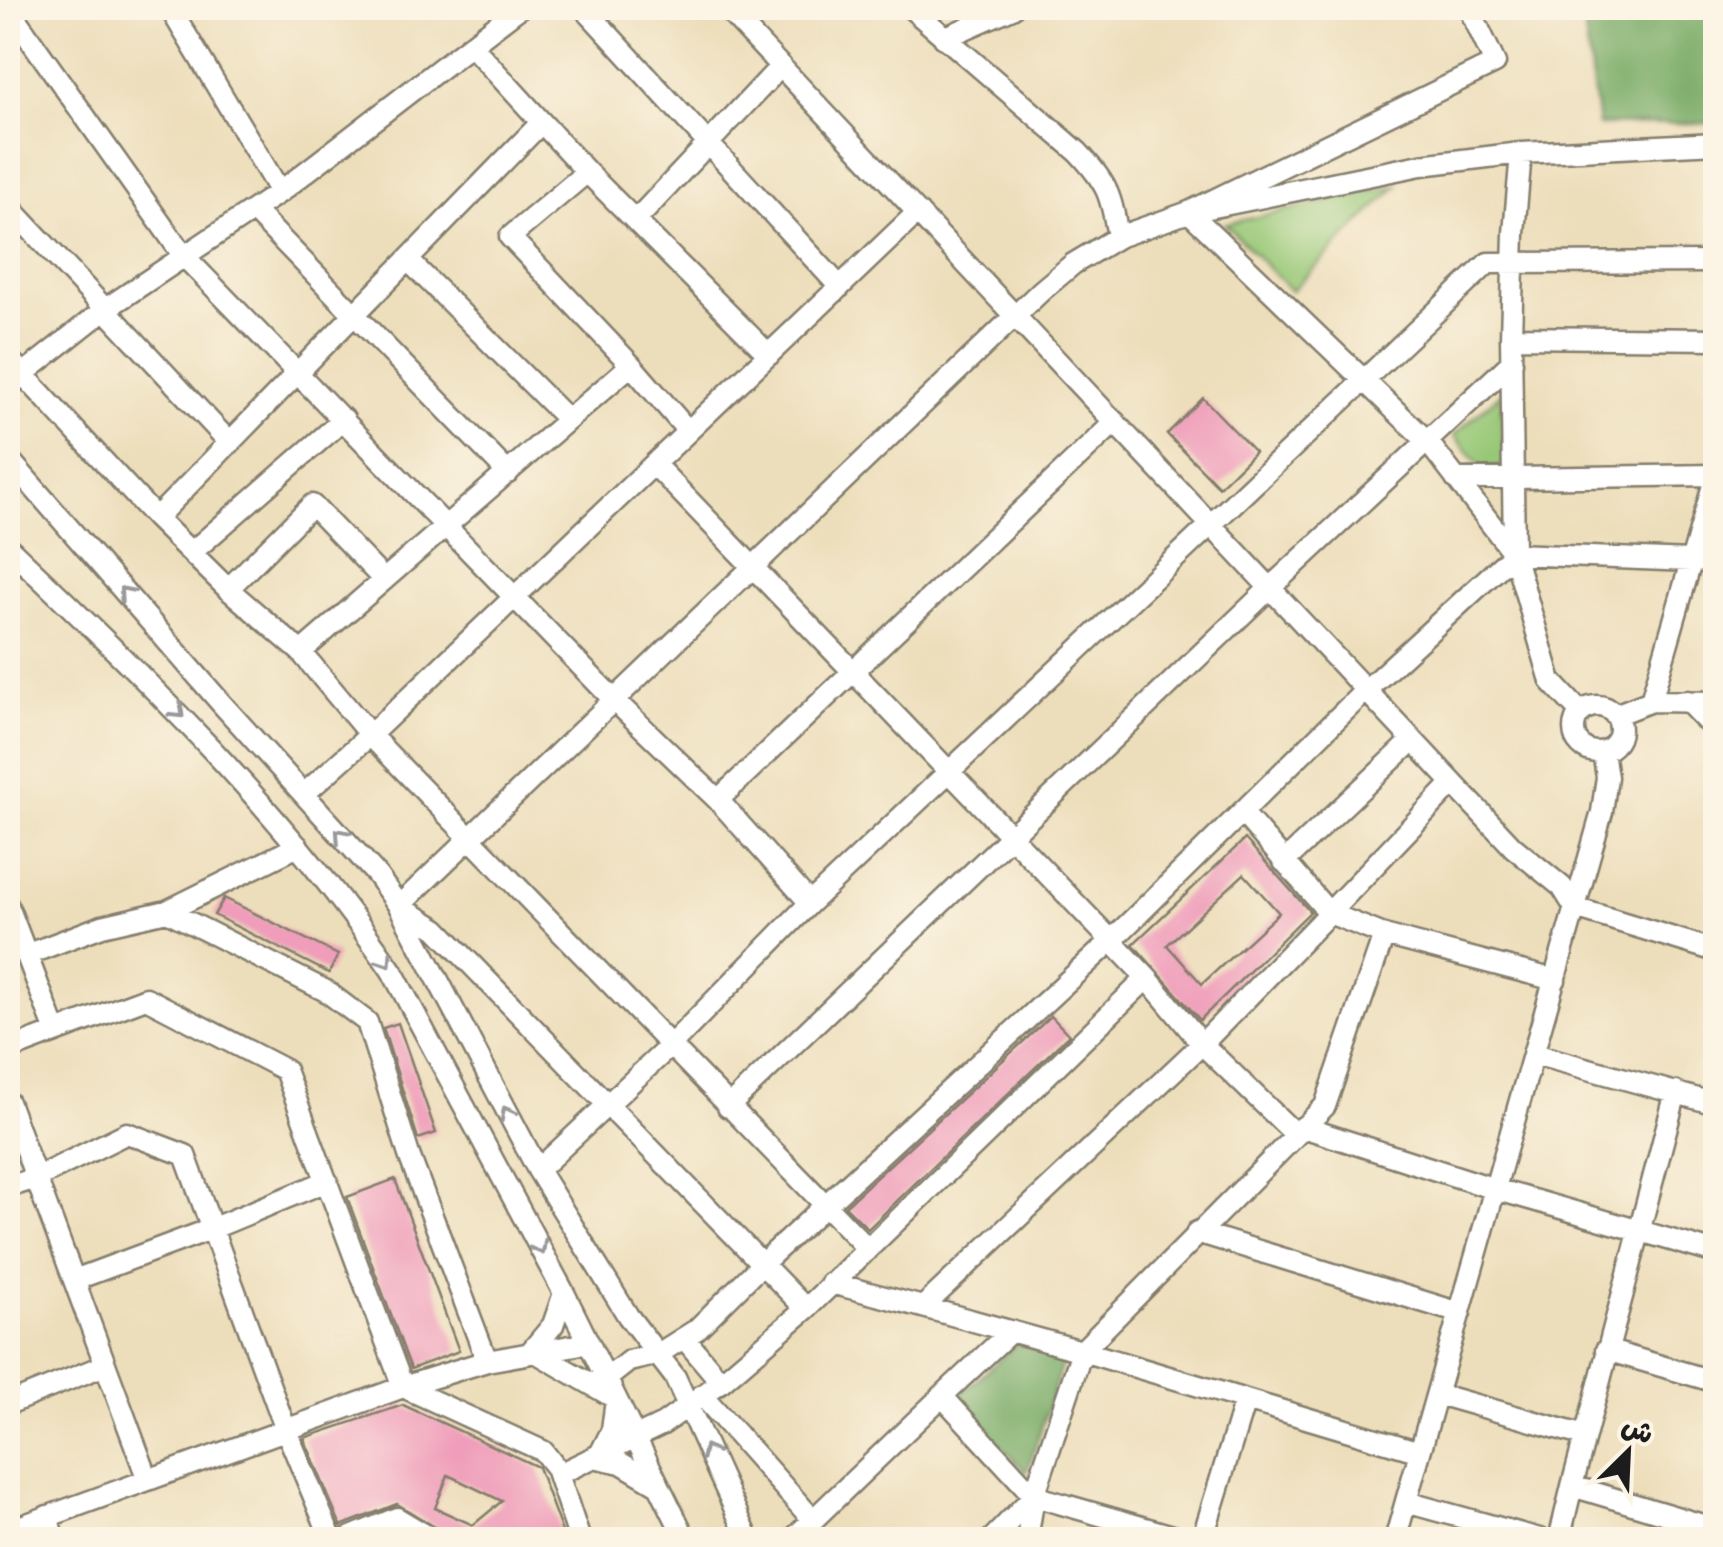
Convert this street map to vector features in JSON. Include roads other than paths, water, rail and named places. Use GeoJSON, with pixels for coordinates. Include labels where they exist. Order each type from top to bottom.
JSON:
{"type":"FeatureCollection","features":[{"type":"Feature","properties":{"kind":"street"},"geometry":{"type":"LineString","coordinates":[[8,8],[184,255],[615,700],[718,800],[810,903]]}},
{"type":"Feature","properties":{"kind":"street"},"geometry":{"type":"LineString","coordinates":[[170,8],[280,192]]}},
{"type":"Feature","properties":{"kind":"street"},"geometry":{"type":"LineString","coordinates":[[15,380],[104,310],[280,192],[519,8]]}},
{"type":"Feature","properties":{"kind":"street"},"geometry":{"type":"LineString","coordinates":[[584,8],[840,287]]}},
{"type":"Feature","properties":{"kind":"street"},"geometry":{"type":"LineString","coordinates":[[726,8],[1513,847],[1562,887],[1575,908],[1716,951]]}},
{"type":"Feature","properties":{"kind":"street"},"geometry":{"type":"LineString","coordinates":[[911,8],[1078,152],[1102,178],[1114,209],[1118,237]]}},
{"type":"Feature","properties":{"kind":"street"},"geometry":{"type":"LineString","coordinates":[[944,38],[1012,8]]}},
{"type":"Feature","properties":{"kind":"street"},"geometry":{"type":"LineString","coordinates":[[400,906],[1041,290],[1073,264],[1118,237],[1189,212],[1495,63],[1469,8]]}},
{"type":"Feature","properties":{"kind":"street"},"geometry":{"type":"LineString","coordinates":[[472,46],[586,172],[769,354]]}},
{"type":"Feature","properties":{"kind":"street"},"geometry":{"type":"LineString","coordinates":[[637,219],[781,66]]}},
{"type":"Feature","properties":{"kind":"street"},"geometry":{"type":"LineString","coordinates":[[156,518],[540,124]]}},
{"type":"Feature","properties":{"kind":"street"},"geometry":{"type":"LineString","coordinates":[[1189,212],[1421,165],[1521,152],[1716,143]]}},
{"type":"Feature","properties":{"kind":"street"},"geometry":{"type":"LineString","coordinates":[[1521,152],[1512,337],[1514,554],[1552,681],[1580,712]]}},
{"type":"Feature","properties":{"kind":"street"},"geometry":{"type":"LineString","coordinates":[[586,172],[510,237],[632,365],[688,432]]}},
{"type":"Feature","properties":{"kind":"street"},"geometry":{"type":"LineString","coordinates":[[8,205],[230,443]]}},
{"type":"Feature","properties":{"kind":"street"},"geometry":{"type":"LineString","coordinates":[[254,210],[508,473]]}},
{"type":"Feature","properties":{"kind":"street"},"geometry":{"type":"LineString","coordinates":[[304,794],[918,212]]}},
{"type":"Feature","properties":{"kind":"street"},"geometry":{"type":"LineString","coordinates":[[1189,212],[1428,442],[1514,554]]}},
{"type":"Feature","properties":{"kind":"street"},"geometry":{"type":"LineString","coordinates":[[409,260],[568,420]]}},
{"type":"Feature","properties":{"kind":"street"},"geometry":{"type":"LineString","coordinates":[[538,1170],[671,1046],[810,903],[1488,263],[1716,262]]}},
{"type":"Feature","properties":{"kind":"street"},"geometry":{"type":"LineString","coordinates":[[1512,337],[1716,339]]}},
{"type":"Feature","properties":{"kind":"street"},"geometry":{"type":"LineString","coordinates":[[8,358],[15,380],[228,589],[301,652],[370,735],[866,1248]]}},
{"type":"Feature","properties":{"kind":"street"},"geometry":{"type":"LineString","coordinates":[[728,1107],[1512,362]]}},
{"type":"Feature","properties":{"kind":"street"},"geometry":{"type":"LineString","coordinates":[[301,652],[632,365]]}},
{"type":"Feature","properties":{"kind":"street"},"geometry":{"type":"LineString","coordinates":[[192,552],[344,419]]}},
{"type":"Feature","properties":{"kind":"street"},"geometry":{"type":"LineString","coordinates":[[718,800],[1114,422]]}},
{"type":"Feature","properties":{"kind":"street"},"geometry":{"type":"LineString","coordinates":[[8,458],[376,874],[400,906],[538,1170],[628,1316],[694,1401],[813,1520]]}},
{"type":"Feature","properties":{"kind":"street"},"geometry":{"type":"LineString","coordinates":[[654,464],[1147,978],[1202,1044],[1300,1131],[1716,1253]]}},
{"type":"Feature","properties":{"kind":"street"},"geometry":{"type":"LineString","coordinates":[[1456,478],[1716,475],[1651,702]]}},
{"type":"Feature","properties":{"kind":"street"},"geometry":{"type":"LineString","coordinates":[[228,589],[312,506],[384,580]]}},
{"type":"Feature","properties":{"kind":"street"},"geometry":{"type":"LineString","coordinates":[[8,547],[193,727],[298,846],[392,970],[564,1293],[686,1540]]}},
{"type":"Feature","properties":{"kind":"street"},"geometry":{"type":"LineString","coordinates":[[598,1458],[612,1430],[612,1393],[629,1361],[658,1354],[685,1339],[1110,942],[1366,690],[1514,554],[1716,562]]}},
{"type":"Feature","properties":{"kind":"street"},"geometry":{"type":"LineString","coordinates":[[1688,701],[1716,731]]}},
{"type":"Feature","properties":{"kind":"street"},"geometry":{"type":"LineString","coordinates":[[1615,715],[1651,702],[1716,702]]}},
{"type":"Feature","properties":{"kind":"street"},"geometry":{"type":"LineString","coordinates":[[1602,706],[1615,715],[1619,736],[1603,752],[1588,751],[1576,741],[1573,726],[1586,708],[1602,706]]}},
{"type":"Feature","properties":{"kind":"street"},"geometry":{"type":"LineString","coordinates":[[1284,862],[1413,740]]}},
{"type":"Feature","properties":{"kind":"street"},"geometry":{"type":"LineString","coordinates":[[1395,1540],[1602,812],[1607,776],[1603,752]]}},
{"type":"Feature","properties":{"kind":"street"},"geometry":{"type":"LineString","coordinates":[[923,1307],[1202,1044],[1453,783]]}},
{"type":"Feature","properties":{"kind":"street"},"geometry":{"type":"LineString","coordinates":[[1242,812],[1329,914],[1384,935],[1555,980]]}},
{"type":"Feature","properties":{"kind":"street"},"geometry":{"type":"LineString","coordinates":[[26,955],[102,926],[167,910],[298,846]]}},
{"type":"Feature","properties":{"kind":"street"},"geometry":{"type":"LineString","coordinates":[[8,906],[56,1032]]}},
{"type":"Feature","properties":{"kind":"street"},"geometry":{"type":"LineString","coordinates":[[400,906],[437,929],[806,1309]]}},
{"type":"Feature","properties":{"kind":"street"},"geometry":{"type":"LineString","coordinates":[[167,910],[326,992],[367,1022],[409,1155],[487,1361]]}},
{"type":"Feature","properties":{"kind":"street"},"geometry":{"type":"LineString","coordinates":[[1027,1540],[1034,1496],[1082,1350],[1325,1106],[1384,935]]}},
{"type":"Feature","properties":{"kind":"street"},"geometry":{"type":"LineString","coordinates":[[559,1474],[663,1424],[720,1382],[806,1309],[1147,978]]}},
{"type":"Feature","properties":{"kind":"street"},"geometry":{"type":"LineString","coordinates":[[8,1050],[146,998],[285,1070],[403,1388],[536,1448],[553,1461],[580,1540]]}},
{"type":"Feature","properties":{"kind":"street"},"geometry":{"type":"LineString","coordinates":[[1534,1054],[1716,1104]]}},
{"type":"Feature","properties":{"kind":"street"},"geometry":{"type":"LineString","coordinates":[[1560,1540],[1606,1350],[1676,1092]]}},
{"type":"Feature","properties":{"kind":"street"},"geometry":{"type":"LineString","coordinates":[[8,1102],[148,1480]]}},
{"type":"Feature","properties":{"kind":"street"},"geometry":{"type":"LineString","coordinates":[[8,1187],[36,1178],[128,1133],[186,1155],[286,1430],[332,1540]]}},
{"type":"Feature","properties":{"kind":"street"},"geometry":{"type":"LineString","coordinates":[[74,1280],[327,1181]]}},
{"type":"Feature","properties":{"kind":"street"},"geometry":{"type":"LineString","coordinates":[[1197,1232],[1460,1312]]}},
{"type":"Feature","properties":{"kind":"street"},"geometry":{"type":"LineString","coordinates":[[831,1283],[1082,1350],[1420,1452]]}},
{"type":"Feature","properties":{"kind":"street"},"geometry":{"type":"LineString","coordinates":[[532,1350],[554,1325],[564,1293]]}},
{"type":"Feature","properties":{"kind":"street"},"geometry":{"type":"LineString","coordinates":[[792,1540],[1011,1331]]}},
{"type":"Feature","properties":{"kind":"street"},"geometry":{"type":"LineString","coordinates":[[685,1339],[720,1382]]}},
{"type":"Feature","properties":{"kind":"street"},"geometry":{"type":"LineString","coordinates":[[8,1531],[403,1388],[532,1350],[588,1343]]}},
{"type":"Feature","properties":{"kind":"street"},"geometry":{"type":"LineString","coordinates":[[532,1350],[612,1393]]}},
{"type":"Feature","properties":{"kind":"street"},"geometry":{"type":"LineString","coordinates":[[1606,1350],[1716,1382]]}},
{"type":"Feature","properties":{"kind":"street"},"geometry":{"type":"LineString","coordinates":[[8,1404],[105,1364]]}},
{"type":"Feature","properties":{"kind":"street"},"geometry":{"type":"LineString","coordinates":[[1437,1394],[1585,1436]]}},
{"type":"Feature","properties":{"kind":"street"},"geometry":{"type":"LineString","coordinates":[[942,1396],[1034,1496],[1188,1540]]}},
{"type":"Feature","properties":{"kind":"street"},"geometry":{"type":"LineString","coordinates":[[1202,1540],[1246,1400]]}},
{"type":"Feature","properties":{"kind":"street"},"geometry":{"type":"LineString","coordinates":[[694,1401],[750,1540]]}},
{"type":"Feature","properties":{"kind":"street"},"geometry":{"type":"LineString","coordinates":[[598,1458],[632,1468],[661,1487]]}},
{"type":"Feature","properties":{"kind":"street"},"geometry":{"type":"LineString","coordinates":[[1572,1486],[1716,1529]]}},
{"type":"Feature","properties":{"kind":"street"},"geometry":{"type":"LineString","coordinates":[[992,1540],[1034,1496]]}},
{"type":"Feature","properties":{"kind":"street"},"geometry":{"type":"LineString","coordinates":[[1406,1502],[1543,1540]]}},
{"type":"Feature","properties":{"kind":"street"},"geometry":{"type":"LineString","coordinates":[[1566,1510],[1578,1540]]}},
{"type":"Feature","properties":{"kind":"street"},"geometry":{"type":"LineString","coordinates":[[47,1516],[54,1540]]}},
{"type":"Feature","properties":{"kind":"street"},"geometry":{"type":"LineString","coordinates":[[344,1540],[397,1518],[434,1540]]}}]}
